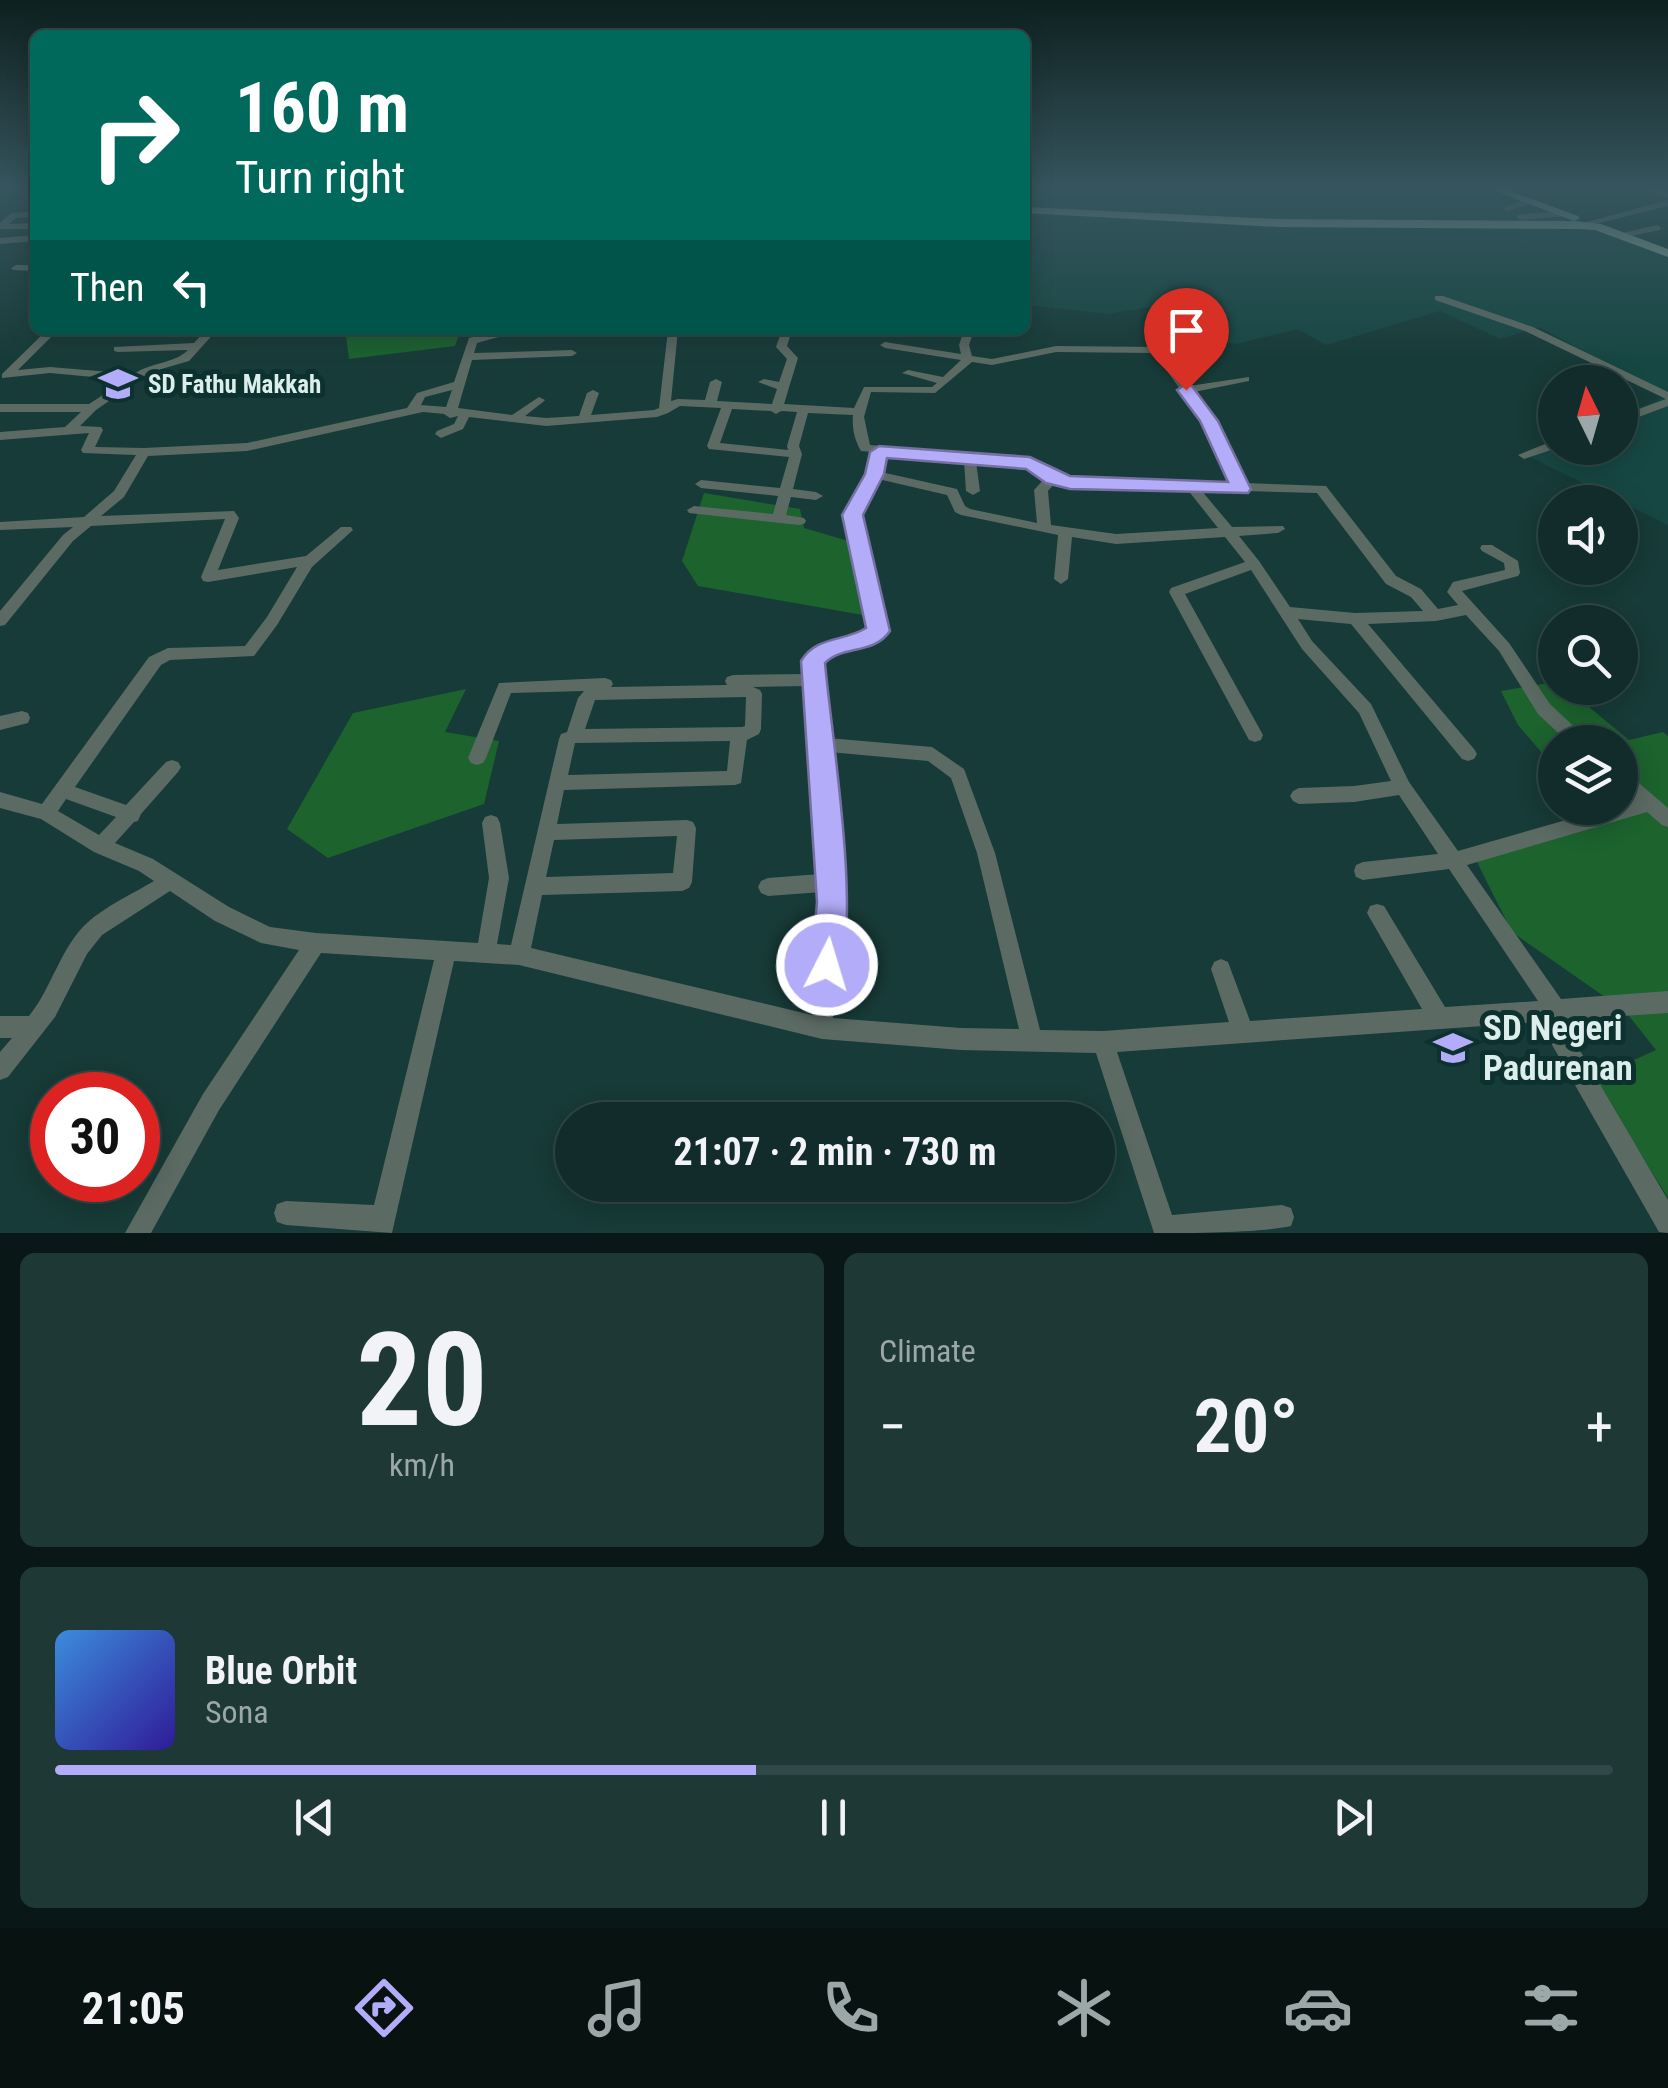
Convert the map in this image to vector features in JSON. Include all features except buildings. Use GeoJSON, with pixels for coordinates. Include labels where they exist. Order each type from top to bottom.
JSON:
{"type":"FeatureCollection","features":[{"type":"Feature","properties":{"kind":"street"},"geometry":{"type":"LineString","coordinates":[[16,268],[30,268]]}},
{"type":"Feature","properties":{"kind":"street"},"geometry":{"type":"LineString","coordinates":[[1439,298],[1545,336],[1668,399]]}},
{"type":"Feature","properties":{"kind":"street"},"geometry":{"type":"LineString","coordinates":[[4,378],[48,335]]}},
{"type":"Feature","properties":{"kind":"street"},"geometry":{"type":"LineString","coordinates":[[69,430],[92,408],[135,378],[156,366],[185,359],[207,335]]}},
{"type":"Feature","properties":{"kind":"street"},"geometry":{"type":"LineString","coordinates":[[442,434],[459,426],[459,384],[473,340],[502,335]]}},
{"type":"Feature","properties":{"kind":"street"},"geometry":{"type":"LineString","coordinates":[[664,411],[672,335]]}},
{"type":"Feature","properties":{"kind":"street"},"geometry":{"type":"LineString","coordinates":[[776,410],[793,358],[781,347],[785,335]]}},
{"type":"Feature","properties":{"kind":"street"},"geometry":{"type":"LineString","coordinates":[[967,335],[964,345],[968,360]]}},
{"type":"Feature","properties":{"kind":"street"},"geometry":{"type":"LineString","coordinates":[[886,345],[1001,362],[1030,352],[1056,349],[1150,348],[1161,354],[1209,421],[1241,489]]}},
{"type":"Feature","properties":{"kind":"street"},"geometry":{"type":"LineString","coordinates":[[118,348],[195,346]]}},
{"type":"Feature","properties":{"kind":"street"},"geometry":{"type":"LineString","coordinates":[[467,357],[572,353]]}},
{"type":"Feature","properties":{"kind":"street"},"geometry":{"type":"LineString","coordinates":[[968,360],[930,392],[868,389],[860,402],[862,445],[879,452],[1030,463],[1052,478],[1192,488],[1321,488],[1391,580],[1416,593],[1436,616]]}},
{"type":"Feature","properties":{"kind":"street"},"geometry":{"type":"LineString","coordinates":[[4,378],[50,370],[135,378]]}},
{"type":"Feature","properties":{"kind":"street"},"geometry":{"type":"LineString","coordinates":[[908,373],[945,381]]}},
{"type":"Feature","properties":{"kind":"street"},"geometry":{"type":"LineString","coordinates":[[1186,390],[1245,379]]}},
{"type":"Feature","properties":{"kind":"street"},"geometry":{"type":"LineString","coordinates":[[710,404],[716,382]]}},
{"type":"Feature","properties":{"kind":"street"},"geometry":{"type":"LineString","coordinates":[[764,382],[784,387]]}},
{"type":"Feature","properties":{"kind":"street"},"geometry":{"type":"LineString","coordinates":[[412,410],[421,395],[459,384]]}},
{"type":"Feature","properties":{"kind":"street"},"geometry":{"type":"LineString","coordinates":[[583,420],[593,393]]}},
{"type":"Feature","properties":{"kind":"street"},"geometry":{"type":"LineString","coordinates":[[1638,412],[1668,399]]}},
{"type":"Feature","properties":{"kind":"street"},"geometry":{"type":"LineString","coordinates":[[516,418],[539,400]]}},
{"type":"Feature","properties":{"kind":"street"},"geometry":{"type":"LineString","coordinates":[[0,436],[97,430],[89,450],[144,452],[247,447],[412,410],[583,420],[664,411],[678,402],[859,412]]}},
{"type":"Feature","properties":{"kind":"street"},"geometry":{"type":"LineString","coordinates":[[726,407],[713,446],[796,454]]}},
{"type":"Feature","properties":{"kind":"street"},"geometry":{"type":"LineString","coordinates":[[0,408],[92,408]]}},
{"type":"Feature","properties":{"kind":"street"},"geometry":{"type":"LineString","coordinates":[[778,519],[803,411]]}},
{"type":"Feature","properties":{"kind":"street"},"geometry":{"type":"LineString","coordinates":[[1524,455],[1538,450]]}},
{"type":"Feature","properties":{"kind":"street"},"geometry":{"type":"LineString","coordinates":[[0,621],[86,520],[119,494],[144,452]]}},
{"type":"Feature","properties":{"kind":"street"},"geometry":{"type":"LineString","coordinates":[[822,1028],[831,882],[813,661],[817,653],[860,642],[878,631],[852,515],[874,474],[879,452]]}},
{"type":"Feature","properties":{"kind":"street"},"geometry":{"type":"LineString","coordinates":[[970,460],[973,491]]}},
{"type":"Feature","properties":{"kind":"street"},"geometry":{"type":"LineString","coordinates":[[874,474],[918,477],[954,492],[963,511],[1065,533],[1144,540],[1278,530]]}},
{"type":"Feature","properties":{"kind":"street"},"geometry":{"type":"LineString","coordinates":[[1044,529],[1041,490],[1052,478]]}},
{"type":"Feature","properties":{"kind":"street"},"geometry":{"type":"LineString","coordinates":[[700,484],[816,496]]}},
{"type":"Feature","properties":{"kind":"street"},"geometry":{"type":"LineString","coordinates":[[1192,488],[1254,564],[1322,664],[1365,710],[1402,787],[1455,860],[1550,1008],[1668,1223]]}},
{"type":"Feature","properties":{"kind":"street"},"geometry":{"type":"LineString","coordinates":[[694,510],[800,521]]}},
{"type":"Feature","properties":{"kind":"street"},"geometry":{"type":"LineString","coordinates":[[0,526],[231,515],[207,573],[211,578],[306,561],[328,549],[346,530]]}},
{"type":"Feature","properties":{"kind":"street"},"geometry":{"type":"LineString","coordinates":[[1061,579],[1065,533]]}},
{"type":"Feature","properties":{"kind":"street"},"geometry":{"type":"LineString","coordinates":[[1487,548],[1511,561],[1513,573],[1458,586],[1454,592],[1516,662],[1544,709],[1561,725]]}},
{"type":"Feature","properties":{"kind":"street"},"geometry":{"type":"LineString","coordinates":[[46,813],[155,661],[168,654],[249,652],[294,588],[306,561]]}},
{"type":"Feature","properties":{"kind":"street"},"geometry":{"type":"LineString","coordinates":[[1254,564],[1176,592],[1255,735]]}},
{"type":"Feature","properties":{"kind":"street"},"geometry":{"type":"LineString","coordinates":[[1287,612],[1357,621],[1436,616],[1468,608]]}},
{"type":"Feature","properties":{"kind":"street"},"geometry":{"type":"LineString","coordinates":[[1357,621],[1468,754]]}},
{"type":"Feature","properties":{"kind":"street"},"geometry":{"type":"LineString","coordinates":[[477,758],[505,687],[814,680]]}},
{"type":"Feature","properties":{"kind":"street"},"geometry":{"type":"LineString","coordinates":[[520,955],[567,739],[740,734],[754,729],[754,694],[746,690],[592,694],[586,698],[574,736]]}},
{"type":"Feature","properties":{"kind":"street"},"geometry":{"type":"LineString","coordinates":[[0,723],[22,718]]}},
{"type":"Feature","properties":{"kind":"street"},"geometry":{"type":"LineString","coordinates":[[557,783],[735,778],[740,734]]}},
{"type":"Feature","properties":{"kind":"street"},"geometry":{"type":"LineString","coordinates":[[818,744],[932,754],[958,774],[986,853],[1032,1040]]}},
{"type":"Feature","properties":{"kind":"street"},"geometry":{"type":"LineString","coordinates":[[101,846],[172,767]]}},
{"type":"Feature","properties":{"kind":"street"},"geometry":{"type":"LineString","coordinates":[[1299,796],[1402,787]]}},
{"type":"Feature","properties":{"kind":"street"},"geometry":{"type":"LineString","coordinates":[[64,791],[132,815]]}},
{"type":"Feature","properties":{"kind":"street"},"geometry":{"type":"LineString","coordinates":[[1638,792],[1668,819]]}},
{"type":"Feature","properties":{"kind":"street"},"geometry":{"type":"LineString","coordinates":[[0,800],[46,813],[101,846],[146,865],[222,914],[268,936],[316,943],[520,955],[822,1028],[1103,1042],[1668,1002]]}},
{"type":"Feature","properties":{"kind":"street"},"geometry":{"type":"LineString","coordinates":[[1363,872],[1455,860],[1651,803]]}},
{"type":"Feature","properties":{"kind":"street"},"geometry":{"type":"LineString","coordinates":[[486,952],[499,878],[491,822]]}},
{"type":"Feature","properties":{"kind":"street"},"geometry":{"type":"LineString","coordinates":[[534,886],[682,882],[687,828],[546,832]]}},
{"type":"Feature","properties":{"kind":"street"},"geometry":{"type":"LineString","coordinates":[[0,1068],[48,1010],[74,958],[95,928],[170,881]]}},
{"type":"Feature","properties":{"kind":"street"},"geometry":{"type":"LineString","coordinates":[[768,886],[831,882]]}},
{"type":"Feature","properties":{"kind":"street"},"geometry":{"type":"LineString","coordinates":[[1377,914],[1439,1018]]}},
{"type":"Feature","properties":{"kind":"street"},"geometry":{"type":"LineString","coordinates":[[137,1233],[211,1102],[316,943]]}},
{"type":"Feature","properties":{"kind":"street"},"geometry":{"type":"LineString","coordinates":[[286,1213],[382,1225],[446,951]]}},
{"type":"Feature","properties":{"kind":"street"},"geometry":{"type":"LineString","coordinates":[[1221,970],[1242,1032]]}},
{"type":"Feature","properties":{"kind":"street"},"geometry":{"type":"LineString","coordinates":[[0,1027],[31,1028]]}},
{"type":"Feature","properties":{"kind":"street"},"geometry":{"type":"LineString","coordinates":[[1103,1042],[1165,1231],[1282,1216]]}},
{"type":"Feature","properties":{"kind":"shaded area"},"geometry":{"type":"Polygon","coordinates":[[[1030,247],[1651,247],[1668,253],[1668,525],[1638,510],[1638,485],[1587,485],[1546,465],[1638,465],[1638,408],[1667,396],[1638,380],[1638,365],[1609,365],[1539,327],[1500,339],[1440,311],[1326,345],[1298,329],[1236,344],[1170,334],[1158,306],[1107,314],[1030,306],[1030,247]]]}},
{"type":"Feature","properties":{"kind":"green space"},"geometry":{"type":"Polygon","coordinates":[[[459,335],[455,346],[349,359],[346,336],[459,335]]]}},
{"type":"Feature","properties":{"kind":"green space"},"geometry":{"type":"Polygon","coordinates":[[[704,493],[800,509],[804,528],[869,547],[869,579],[880,618],[698,586],[682,561],[704,493]]]}},
{"type":"Feature","properties":{"kind":"green space"},"geometry":{"type":"Polygon","coordinates":[[[1538,685],[1538,705],[1587,705],[1611,725],[1538,725],[1538,748],[1518,725],[1501,691],[1538,685]]]}},
{"type":"Feature","properties":{"kind":"green space"},"geometry":{"type":"Polygon","coordinates":[[[466,689],[445,732],[499,741],[484,804],[328,858],[287,829],[353,713],[466,689]]]}},
{"type":"Feature","properties":{"kind":"green space"},"geometry":{"type":"Polygon","coordinates":[[[1663,732],[1668,736],[1668,1198],[1594,1078],[1656,1050],[1625,1011],[1512,932],[1476,860],[1564,825],[1638,825],[1638,738],[1663,732]]]}},
{"type":"Feature","properties":{"kind":"place","name":"SD Fathu Makkah"},"geometry":{"type":"Point","coordinates":[118,384]}},
{"type":"Feature","properties":{"kind":"place","name":"SD Negeri Padurenan"},"geometry":{"type":"Point","coordinates":[1453,1048]}},
{"type":"Feature","properties":{"kind":"route"},"geometry":{"type":"LineString","coordinates":[[827,965],[832,902],[813,661],[824,650],[872,637],[880,626],[852,515],[874,474],[879,452],[1030,463],[1052,478],[1070,482],[1241,489],[1209,421],[1186,390]]}}]}
